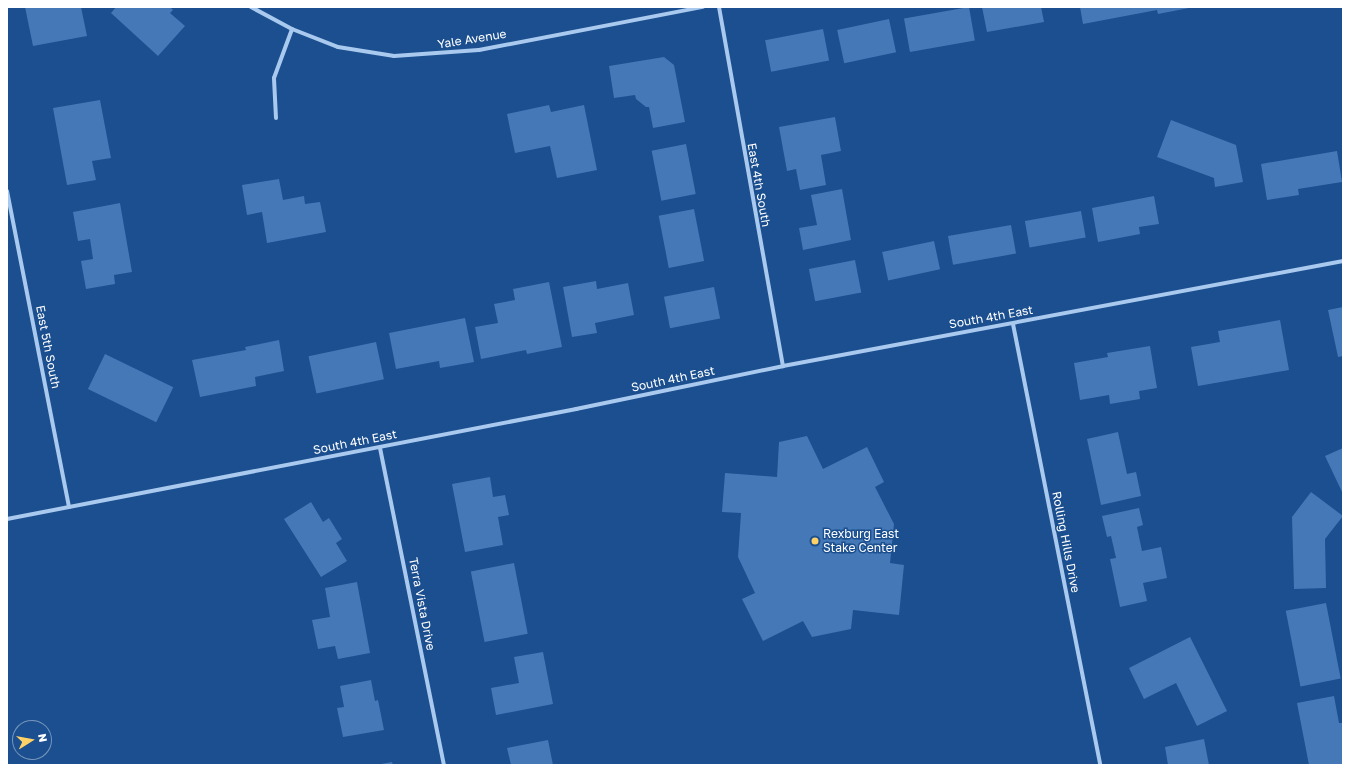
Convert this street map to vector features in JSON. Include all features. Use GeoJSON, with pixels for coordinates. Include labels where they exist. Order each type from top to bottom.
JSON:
{"type":"FeatureCollection","features":[{"type":"Feature","properties":{"kind":"street","name":"Yale Avenue"},"geometry":{"type":"LineString","coordinates":[[251,7],[292,29],[338,47],[394,56],[431,55],[479,50],[702,7]]}},
{"type":"Feature","properties":{"kind":"street","name":"East 4th South"},"geometry":{"type":"LineString","coordinates":[[718,7],[783,366]]}},
{"type":"Feature","properties":{"kind":"street"},"geometry":{"type":"LineString","coordinates":[[276,118],[274,78],[292,29]]}},
{"type":"Feature","properties":{"kind":"street","name":"East 5th South"},"geometry":{"type":"LineString","coordinates":[[7,191],[69,507]]}},
{"type":"Feature","properties":{"kind":"street","name":"South 4th East"},"geometry":{"type":"LineString","coordinates":[[7,519],[380,448],[783,366],[1343,261]]}},
{"type":"Feature","properties":{"kind":"street","name":"Rolling Hills Drive"},"geometry":{"type":"LineString","coordinates":[[1013,324],[1100,765]]}},
{"type":"Feature","properties":{"kind":"street","name":"Terra Vista Drive"},"geometry":{"type":"LineString","coordinates":[[380,448],[444,765]]}},
{"type":"Feature","properties":{"kind":"building"},"geometry":{"type":"Polygon","coordinates":[[[25,7],[81,7],[87,36],[33,46],[25,7]]]}},
{"type":"Feature","properties":{"kind":"building"},"geometry":{"type":"Polygon","coordinates":[[[116,7],[170,7],[173,10],[170,13],[185,26],[158,56],[111,13],[116,7]]]}},
{"type":"Feature","properties":{"kind":"building"},"geometry":{"type":"Polygon","coordinates":[[[969,7],[975,40],[910,52],[904,18],[969,7]]]}},
{"type":"Feature","properties":{"kind":"building"},"geometry":{"type":"Polygon","coordinates":[[[982,7],[1041,7],[1044,22],[987,32],[982,7]]]}},
{"type":"Feature","properties":{"kind":"building"},"geometry":{"type":"Polygon","coordinates":[[[1080,7],[1189,8],[1158,14],[1157,10],[1083,24],[1080,7]]]}},
{"type":"Feature","properties":{"kind":"building"},"geometry":{"type":"Polygon","coordinates":[[[889,19],[896,52],[844,63],[837,30],[889,19]]]}},
{"type":"Feature","properties":{"kind":"building"},"geometry":{"type":"Polygon","coordinates":[[[823,29],[829,60],[771,72],[765,40],[823,29]]]}},
{"type":"Feature","properties":{"kind":"building"},"geometry":{"type":"Polygon","coordinates":[[[664,57],[674,65],[685,122],[653,128],[649,107],[646,107],[636,99],[635,95],[614,98],[609,66],[664,57]]]}},
{"type":"Feature","properties":{"kind":"building"},"geometry":{"type":"Polygon","coordinates":[[[100,100],[111,158],[92,161],[96,180],[67,185],[53,108],[100,100]]]}},
{"type":"Feature","properties":{"kind":"building"},"geometry":{"type":"Polygon","coordinates":[[[549,105],[551,112],[584,105],[597,170],[557,178],[550,146],[515,153],[507,114],[549,105]]]}},
{"type":"Feature","properties":{"kind":"building"},"geometry":{"type":"Polygon","coordinates":[[[835,117],[841,151],[821,155],[826,185],[800,190],[796,169],[787,171],[779,127],[835,117]]]}},
{"type":"Feature","properties":{"kind":"building"},"geometry":{"type":"Polygon","coordinates":[[[1171,120],[1236,145],[1243,182],[1215,187],[1214,178],[1157,157],[1171,120]]]}},
{"type":"Feature","properties":{"kind":"building"},"geometry":{"type":"Polygon","coordinates":[[[686,144],[696,194],[661,201],[652,151],[686,144]]]}},
{"type":"Feature","properties":{"kind":"building"},"geometry":{"type":"Polygon","coordinates":[[[1337,151],[1342,182],[1298,189],[1299,195],[1267,200],[1261,164],[1337,151]]]}},
{"type":"Feature","properties":{"kind":"building"},"geometry":{"type":"Polygon","coordinates":[[[279,179],[283,200],[304,196],[305,204],[320,202],[326,232],[267,243],[262,212],[247,215],[242,185],[279,179]]]}},
{"type":"Feature","properties":{"kind":"building"},"geometry":{"type":"Polygon","coordinates":[[[842,189],[851,240],[803,250],[799,228],[817,225],[811,195],[842,189]]]}},
{"type":"Feature","properties":{"kind":"building"},"geometry":{"type":"Polygon","coordinates":[[[1154,196],[1159,224],[1139,227],[1140,234],[1098,242],[1092,208],[1154,196]]]}},
{"type":"Feature","properties":{"kind":"building"},"geometry":{"type":"Polygon","coordinates":[[[120,203],[132,272],[114,275],[115,284],[86,289],[81,261],[93,259],[90,239],[78,241],[73,212],[120,203]]]}},
{"type":"Feature","properties":{"kind":"building"},"geometry":{"type":"Polygon","coordinates":[[[694,209],[704,261],[669,268],[659,216],[694,209]]]}},
{"type":"Feature","properties":{"kind":"building"},"geometry":{"type":"Polygon","coordinates":[[[1081,211],[1086,238],[1030,247],[1025,221],[1081,211]]]}},
{"type":"Feature","properties":{"kind":"building"},"geometry":{"type":"Polygon","coordinates":[[[1011,225],[1016,254],[953,265],[948,236],[1011,225]]]}},
{"type":"Feature","properties":{"kind":"building"},"geometry":{"type":"Polygon","coordinates":[[[934,241],[940,269],[888,280],[882,252],[934,241]]]}},
{"type":"Feature","properties":{"kind":"building"},"geometry":{"type":"Polygon","coordinates":[[[855,260],[861,292],[815,301],[809,269],[855,260]]]}},
{"type":"Feature","properties":{"kind":"building"},"geometry":{"type":"Polygon","coordinates":[[[596,281],[597,289],[628,283],[634,315],[595,323],[597,333],[572,337],[563,287],[596,281]]]}},
{"type":"Feature","properties":{"kind":"building"},"geometry":{"type":"Polygon","coordinates":[[[549,282],[562,347],[527,354],[526,350],[481,359],[475,327],[498,323],[494,304],[515,300],[513,289],[549,282]]]}},
{"type":"Feature","properties":{"kind":"building"},"geometry":{"type":"Polygon","coordinates":[[[714,287],[720,318],[670,328],[664,297],[714,287]]]}},
{"type":"Feature","properties":{"kind":"building"},"geometry":{"type":"Polygon","coordinates":[[[1343,307],[1343,356],[1338,357],[1328,310],[1343,307]]]}},
{"type":"Feature","properties":{"kind":"building"},"geometry":{"type":"Polygon","coordinates":[[[465,318],[474,362],[440,368],[439,361],[396,369],[389,333],[465,318]]]}},
{"type":"Feature","properties":{"kind":"building"},"geometry":{"type":"Polygon","coordinates":[[[1280,320],[1289,370],[1198,386],[1191,347],[1220,342],[1218,331],[1280,320]]]}},
{"type":"Feature","properties":{"kind":"building"},"geometry":{"type":"Polygon","coordinates":[[[279,340],[284,371],[255,377],[256,386],[200,397],[192,360],[246,350],[245,347],[279,340]]]}},
{"type":"Feature","properties":{"kind":"building"},"geometry":{"type":"Polygon","coordinates":[[[376,342],[384,379],[316,394],[309,356],[376,342]]]}},
{"type":"Feature","properties":{"kind":"building"},"geometry":{"type":"Polygon","coordinates":[[[1150,346],[1157,388],[1139,391],[1140,399],[1110,404],[1109,395],[1080,400],[1074,363],[1108,357],[1107,353],[1150,346]]]}},
{"type":"Feature","properties":{"kind":"building"},"geometry":{"type":"Polygon","coordinates":[[[105,354],[173,387],[156,422],[88,389],[105,354]]]}},
{"type":"Feature","properties":{"kind":"building"},"geometry":{"type":"Polygon","coordinates":[[[1118,432],[1127,474],[1136,472],[1141,496],[1101,505],[1087,439],[1118,432]]]}},
{"type":"Feature","properties":{"kind":"building","name":"Rexburg East Stake Center"},"geometry":{"type":"Polygon","coordinates":[[[807,436],[823,469],[867,447],[884,482],[875,487],[894,524],[890,563],[904,565],[899,615],[853,610],[851,629],[812,637],[803,621],[763,641],[742,599],[755,593],[738,557],[741,513],[722,512],[725,473],[777,477],[779,442],[807,436]]]}},
{"type":"Feature","properties":{"kind":"building"},"geometry":{"type":"Polygon","coordinates":[[[1343,448],[1343,494],[1325,456],[1343,448]]]}},
{"type":"Feature","properties":{"kind":"building"},"geometry":{"type":"Polygon","coordinates":[[[490,477],[493,497],[505,495],[509,515],[498,517],[503,545],[465,552],[452,484],[490,477]]]}},
{"type":"Feature","properties":{"kind":"building"},"geometry":{"type":"Polygon","coordinates":[[[1311,492],[1343,516],[1325,539],[1326,588],[1294,589],[1292,517],[1311,492]]]}},
{"type":"Feature","properties":{"kind":"building"},"geometry":{"type":"Polygon","coordinates":[[[311,502],[323,522],[329,518],[342,539],[336,543],[347,561],[321,577],[284,519],[311,502]]]}},
{"type":"Feature","properties":{"kind":"building"},"geometry":{"type":"Polygon","coordinates":[[[1139,508],[1143,525],[1137,527],[1142,551],[1161,547],[1167,578],[1143,583],[1147,601],[1120,607],[1110,559],[1116,558],[1111,536],[1107,537],[1102,516],[1139,508]]]}},
{"type":"Feature","properties":{"kind":"building"},"geometry":{"type":"Polygon","coordinates":[[[514,563],[528,634],[485,642],[471,571],[514,563]]]}},
{"type":"Feature","properties":{"kind":"building"},"geometry":{"type":"Polygon","coordinates":[[[357,582],[370,653],[338,659],[335,646],[318,649],[312,620],[330,617],[325,588],[357,582]]]}},
{"type":"Feature","properties":{"kind":"building"},"geometry":{"type":"Polygon","coordinates":[[[1326,603],[1341,679],[1300,686],[1286,611],[1326,603]]]}},
{"type":"Feature","properties":{"kind":"building"},"geometry":{"type":"Polygon","coordinates":[[[1190,637],[1227,711],[1197,726],[1176,683],[1144,699],[1129,668],[1190,637]]]}},
{"type":"Feature","properties":{"kind":"building"},"geometry":{"type":"Polygon","coordinates":[[[543,652],[553,704],[496,715],[491,688],[519,683],[514,657],[543,652]]]}},
{"type":"Feature","properties":{"kind":"building"},"geometry":{"type":"Polygon","coordinates":[[[371,680],[375,701],[378,700],[384,730],[343,737],[337,708],[344,707],[340,686],[371,680]]]}},
{"type":"Feature","properties":{"kind":"building"},"geometry":{"type":"Polygon","coordinates":[[[1334,696],[1339,723],[1342,723],[1343,727],[1343,765],[1309,765],[1297,703],[1334,696]]]}},
{"type":"Feature","properties":{"kind":"building"},"geometry":{"type":"Polygon","coordinates":[[[1204,739],[1209,765],[1168,765],[1165,747],[1204,739]]]}},
{"type":"Feature","properties":{"kind":"building"},"geometry":{"type":"Polygon","coordinates":[[[548,740],[553,765],[511,765],[507,748],[548,740]]]}},
{"type":"Feature","properties":{"kind":"building"},"geometry":{"type":"Polygon","coordinates":[[[392,762],[393,765],[381,765],[381,764],[392,762]]]}},
{"type":"Feature","properties":{"kind":"place","name":"Rexburg East Stake Center"},"geometry":{"type":"Point","coordinates":[815,541]}}]}
